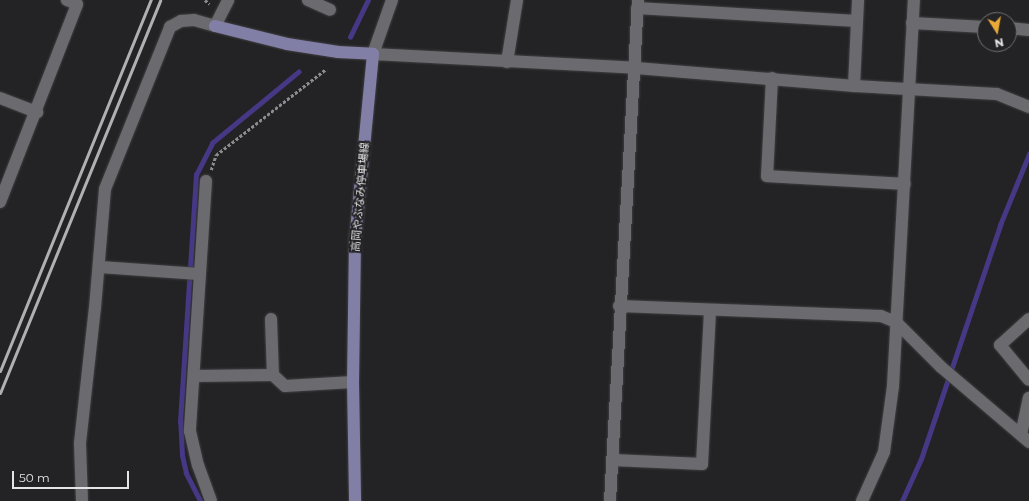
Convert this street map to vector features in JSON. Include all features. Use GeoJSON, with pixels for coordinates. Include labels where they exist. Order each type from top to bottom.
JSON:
{"type":"FeatureCollection","features":[{"type":"Feature","properties":{"kind":"main road"},"geometry":{"type":"LineString","coordinates":[[215,26],[287,44],[338,52],[373,54]]}},
{"type":"Feature","properties":{"kind":"main road","name":"高岡やぶなみ停車場線"},"geometry":{"type":"LineString","coordinates":[[355,501],[353,382],[355,240],[373,54]]}},
{"type":"Feature","properties":{"kind":"street"},"geometry":{"type":"LineString","coordinates":[[0,202],[37,112],[77,4],[67,0]]}},
{"type":"Feature","properties":{"kind":"street"},"geometry":{"type":"LineString","coordinates":[[308,0],[330,10]]}},
{"type":"Feature","properties":{"kind":"street"},"geometry":{"type":"LineString","coordinates":[[392,0],[373,54],[636,68],[772,78],[854,86],[911,87],[997,94],[1029,107]]}},
{"type":"Feature","properties":{"kind":"street"},"geometry":{"type":"LineString","coordinates":[[507,62],[517,0]]}},
{"type":"Feature","properties":{"kind":"street"},"geometry":{"type":"LineString","coordinates":[[854,86],[858,0]]}},
{"type":"Feature","properties":{"kind":"street"},"geometry":{"type":"LineString","coordinates":[[862,501],[884,452],[893,386],[911,87],[912,23],[914,0]]}},
{"type":"Feature","properties":{"kind":"street"},"geometry":{"type":"LineString","coordinates":[[82,501],[80,443],[99,267],[105,189],[163,39],[170,28],[181,21],[194,20],[215,26],[224,3]]}},
{"type":"Feature","properties":{"kind":"street"},"geometry":{"type":"LineString","coordinates":[[610,501],[619,306],[636,68],[637,4],[856,21]]}},
{"type":"Feature","properties":{"kind":"street"},"geometry":{"type":"LineString","coordinates":[[912,23],[977,27]]}},
{"type":"Feature","properties":{"kind":"street"},"geometry":{"type":"LineString","coordinates":[[1017,29],[1029,30]]}},
{"type":"Feature","properties":{"kind":"street"},"geometry":{"type":"LineString","coordinates":[[772,78],[767,176],[905,184]]}},
{"type":"Feature","properties":{"kind":"street"},"geometry":{"type":"LineString","coordinates":[[0,98],[37,112]]}},
{"type":"Feature","properties":{"kind":"street"},"geometry":{"type":"LineString","coordinates":[[206,181],[190,431],[198,465],[211,501]]}},
{"type":"Feature","properties":{"kind":"street"},"geometry":{"type":"LineString","coordinates":[[99,267],[200,274]]}},
{"type":"Feature","properties":{"kind":"street"},"geometry":{"type":"LineString","coordinates":[[619,306],[881,316],[896,322],[941,367],[1025,438]]}},
{"type":"Feature","properties":{"kind":"street"},"geometry":{"type":"LineString","coordinates":[[613,460],[702,464],[710,310]]}},
{"type":"Feature","properties":{"kind":"street"},"geometry":{"type":"LineString","coordinates":[[271,319],[272,375]]}},
{"type":"Feature","properties":{"kind":"street"},"geometry":{"type":"LineString","coordinates":[[1029,319],[1000,345],[1029,380]]}},
{"type":"Feature","properties":{"kind":"street"},"geometry":{"type":"LineString","coordinates":[[194,376],[272,375],[285,386],[353,382]]}},
{"type":"Feature","properties":{"kind":"street"},"geometry":{"type":"LineString","coordinates":[[1025,438],[1029,398]]}},
{"type":"Feature","properties":{"kind":"path"},"geometry":{"type":"LineString","coordinates":[[205,0],[210,4]]}},
{"type":"Feature","properties":{"kind":"path"},"geometry":{"type":"LineString","coordinates":[[206,181],[216,155],[326,69]]}},
{"type":"Feature","properties":{"kind":"waterway"},"geometry":{"type":"LineString","coordinates":[[350,37],[368,0]]}},
{"type":"Feature","properties":{"kind":"waterway"},"geometry":{"type":"LineString","coordinates":[[200,501],[186,473],[182,455],[180,422],[196,175],[212,143],[298,72]]}},
{"type":"Feature","properties":{"kind":"waterway"},"geometry":{"type":"LineString","coordinates":[[902,501],[921,459],[1000,225],[1029,154]]}},
{"type":"Feature","properties":{"kind":"railway"},"geometry":{"type":"LineString","coordinates":[[0,371],[151,0]]}},
{"type":"Feature","properties":{"kind":"railway"},"geometry":{"type":"LineString","coordinates":[[0,393],[160,0]]}}]}
